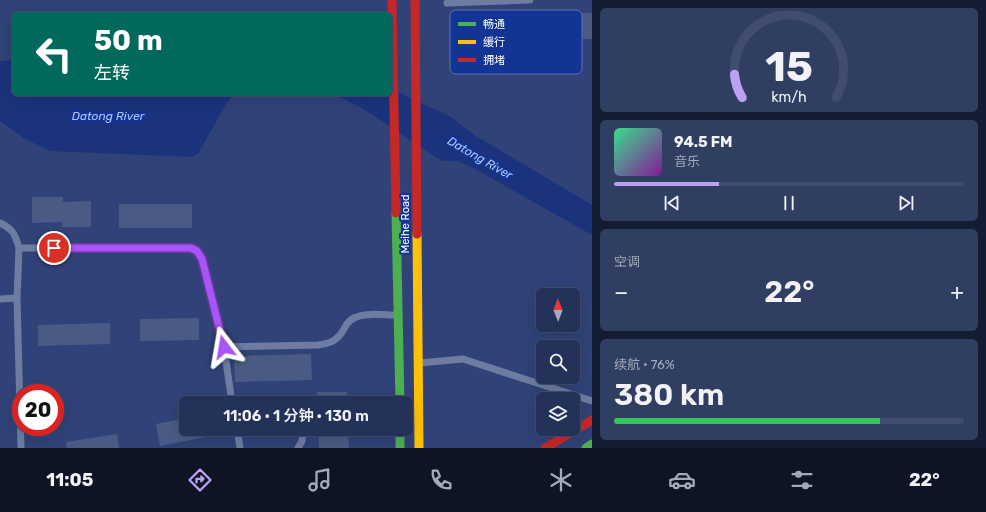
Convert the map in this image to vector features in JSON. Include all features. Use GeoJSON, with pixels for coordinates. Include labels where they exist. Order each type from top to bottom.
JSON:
{"type":"FeatureCollection","features":[{"type":"Feature","properties":{"kind":"street","name":"Meihe Road"},"geometry":{"type":"LineString","coordinates":[[392,0],[400,396]]}},
{"type":"Feature","properties":{"kind":"street","name":"Meihe Road"},"geometry":{"type":"LineString","coordinates":[[415,0],[419,448]]}},
{"type":"Feature","properties":{"kind":"street"},"geometry":{"type":"LineString","coordinates":[[545,448],[592,420]]}},
{"type":"Feature","properties":{"kind":"street"},"geometry":{"type":"LineString","coordinates":[[400,436],[400,448]]}},
{"type":"Feature","properties":{"kind":"street"},"geometry":{"type":"LineString","coordinates":[[586,448],[592,444]]}},
{"type":"Feature","properties":{"kind":"lane"},"geometry":{"type":"LineString","coordinates":[[447,3],[530,0]]}},
{"type":"Feature","properties":{"kind":"lane"},"geometry":{"type":"LineString","coordinates":[[0,223],[10,228],[17,240],[19,248],[17,298],[21,448]]}},
{"type":"Feature","properties":{"kind":"lane"},"geometry":{"type":"LineString","coordinates":[[19,248],[191,248],[197,251],[202,259],[224,347],[231,396]]}},
{"type":"Feature","properties":{"kind":"lane"},"geometry":{"type":"LineString","coordinates":[[0,299],[17,298]]}},
{"type":"Feature","properties":{"kind":"lane"},"geometry":{"type":"LineString","coordinates":[[224,347],[318,345],[330,343],[339,337],[345,326],[353,318],[363,316],[398,315]]}},
{"type":"Feature","properties":{"kind":"lane"},"geometry":{"type":"LineString","coordinates":[[418,363],[463,359],[592,401]]}},
{"type":"Feature","properties":{"kind":"lane"},"geometry":{"type":"LineString","coordinates":[[238,436],[240,448]]}},
{"type":"Feature","properties":{"kind":"lane"},"geometry":{"type":"LineString","coordinates":[[298,448],[303,436]]}},
{"type":"Feature","properties":{"kind":"water","name":"Datong River"},"geometry":{"type":"Polygon","coordinates":[[[12,60],[12,96],[232,96],[198,154],[192,157],[50,151],[25,139],[0,121],[0,61],[12,60]]]}},
{"type":"Feature","properties":{"kind":"water","name":"Datong River"},"geometry":{"type":"Polygon","coordinates":[[[392,89],[451,117],[476,136],[592,205],[592,235],[477,170],[458,161],[442,161],[365,110],[339,96],[392,96],[392,89]]]}},
{"type":"Feature","properties":{"kind":"building"},"geometry":{"type":"Polygon","coordinates":[[[582,13],[592,13],[592,39],[582,39],[582,13]]]}},
{"type":"Feature","properties":{"kind":"building"},"geometry":{"type":"Polygon","coordinates":[[[32,197],[63,197],[63,202],[91,201],[91,227],[62,227],[62,222],[32,223],[32,197]]]}},
{"type":"Feature","properties":{"kind":"building"},"geometry":{"type":"Polygon","coordinates":[[[119,204],[192,204],[192,228],[119,228],[119,204]]]}},
{"type":"Feature","properties":{"kind":"building"},"geometry":{"type":"Polygon","coordinates":[[[199,318],[199,340],[140,341],[140,319],[199,318]]]}},
{"type":"Feature","properties":{"kind":"building"},"geometry":{"type":"Polygon","coordinates":[[[110,323],[110,344],[38,346],[38,325],[110,323]]]}},
{"type":"Feature","properties":{"kind":"building"},"geometry":{"type":"Polygon","coordinates":[[[311,354],[312,380],[235,382],[234,356],[311,354]]]}},
{"type":"Feature","properties":{"kind":"building"},"geometry":{"type":"Polygon","coordinates":[[[317,392],[347,392],[347,396],[317,396],[317,392]]]}},
{"type":"Feature","properties":{"kind":"building"},"geometry":{"type":"Polygon","coordinates":[[[179,419],[179,436],[211,436],[160,446],[156,424],[179,419]]]}},
{"type":"Feature","properties":{"kind":"building"},"geometry":{"type":"Polygon","coordinates":[[[117,434],[119,448],[67,448],[66,442],[117,434]]]}},
{"type":"Feature","properties":{"kind":"building"},"geometry":{"type":"Polygon","coordinates":[[[318,436],[348,436],[349,448],[319,448],[318,436]]]}},
{"type":"Feature","properties":{"kind":"traffic: fast"},"geometry":{"type":"LineString","coordinates":[[396,213],[400,396]]}},
{"type":"Feature","properties":{"kind":"traffic: fast"},"geometry":{"type":"LineString","coordinates":[[400,436],[400,448]]}},
{"type":"Feature","properties":{"kind":"traffic: fast"},"geometry":{"type":"LineString","coordinates":[[586,448],[592,444]]}},
{"type":"Feature","properties":{"kind":"traffic: slow"},"geometry":{"type":"LineString","coordinates":[[417,234],[419,448]]}},
{"type":"Feature","properties":{"kind":"traffic: jam"},"geometry":{"type":"LineString","coordinates":[[392,0],[396,213]]}},
{"type":"Feature","properties":{"kind":"traffic: jam"},"geometry":{"type":"LineString","coordinates":[[415,0],[417,234]]}},
{"type":"Feature","properties":{"kind":"traffic: jam"},"geometry":{"type":"LineString","coordinates":[[545,448],[592,420]]}},
{"type":"Feature","properties":{"kind":"route"},"geometry":{"type":"LineString","coordinates":[[54,248],[191,248],[197,251],[202,259],[224,347]]}}]}
